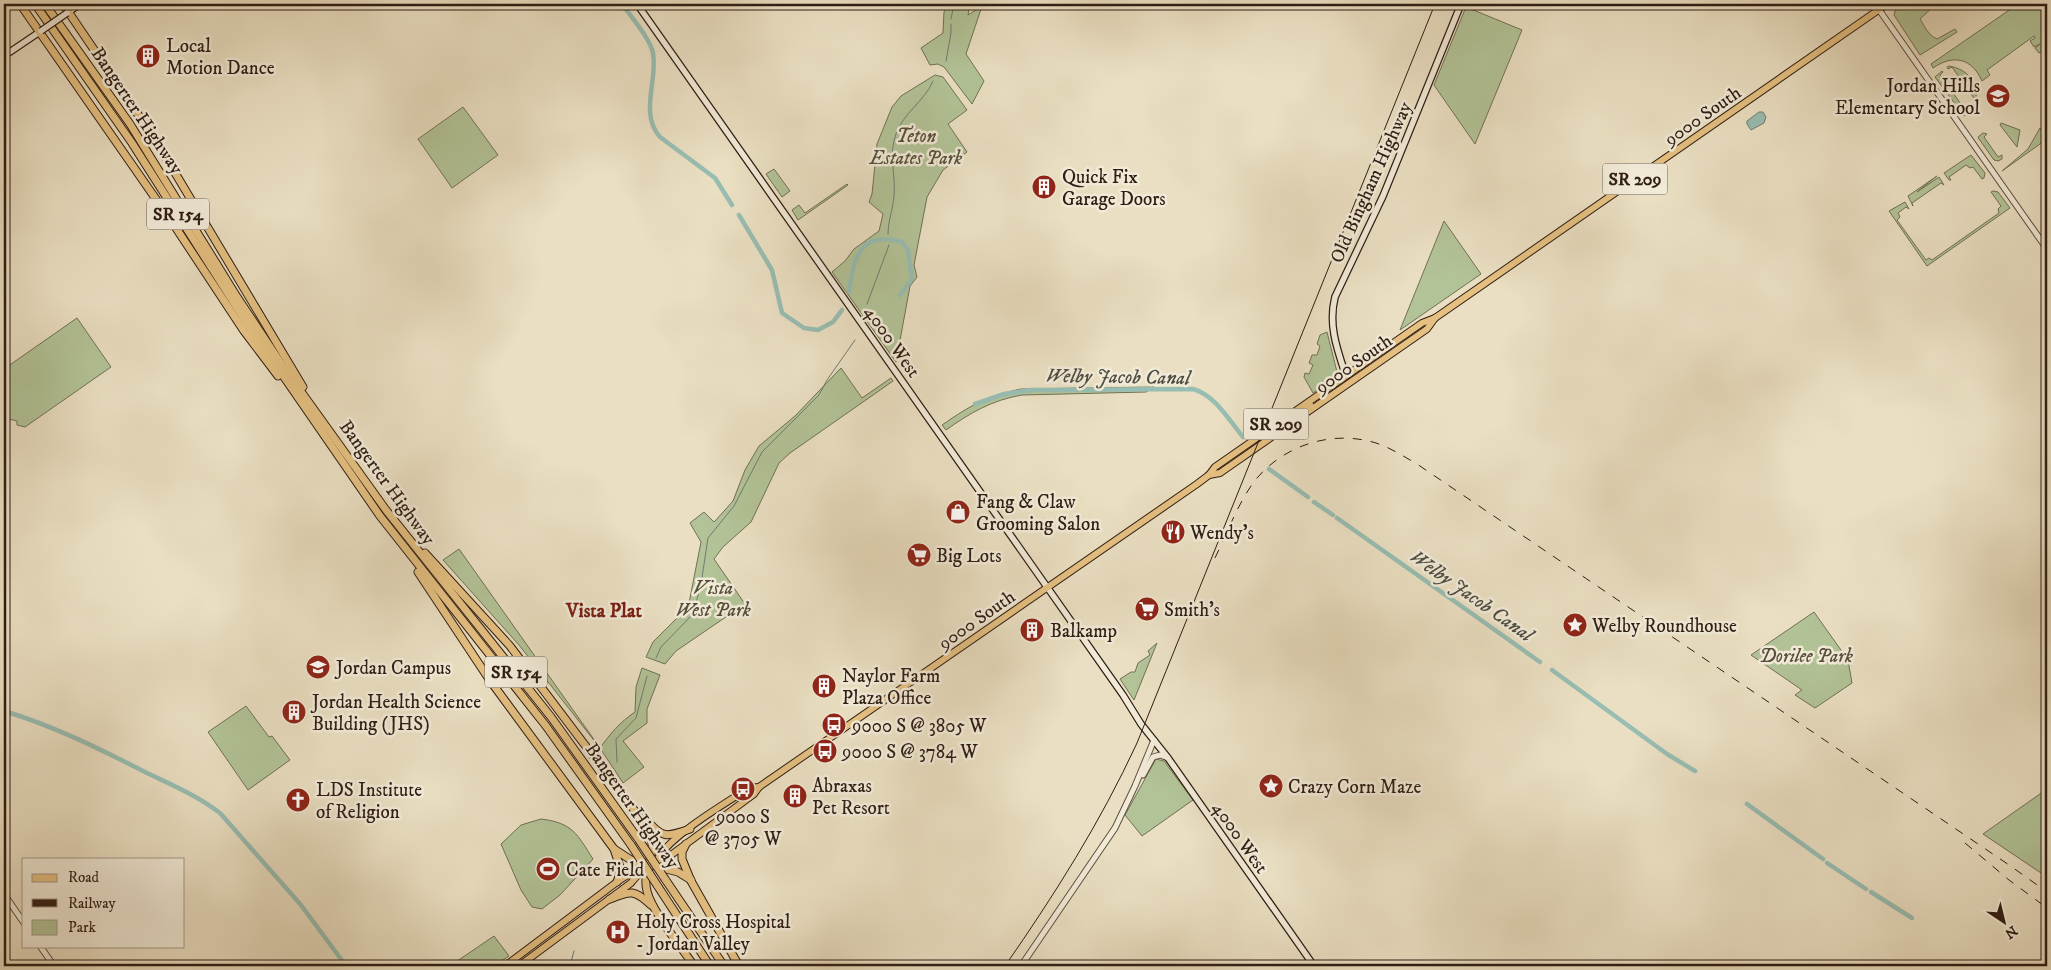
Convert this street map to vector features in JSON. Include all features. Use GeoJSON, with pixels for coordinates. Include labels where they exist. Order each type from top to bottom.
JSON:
{"type":"FeatureCollection","features":[{"type":"Feature","properties":{"kind":"highway"},"geometry":{"type":"LineString","coordinates":[[20,4],[174,225],[244,331],[318,427]]}},
{"type":"Feature","properties":{"kind":"highway","name":"Bangerter Highway"},"geometry":{"type":"LineString","coordinates":[[35,4],[121,127],[234,304],[380,516],[546,726],[631,845],[710,966]]}},
{"type":"Feature","properties":{"kind":"highway","name":"Bangerter Highway"},"geometry":{"type":"LineString","coordinates":[[46,4],[130,124],[251,318],[326,426],[386,510],[546,710],[639,840],[724,966]]}},
{"type":"Feature","properties":{"kind":"highway"},"geometry":{"type":"LineString","coordinates":[[63,4],[156,141],[326,426]]}},
{"type":"Feature","properties":{"kind":"highway"},"geometry":{"type":"LineString","coordinates":[[386,510],[510,646],[651,834],[652,846],[646,878],[646,890],[655,909],[694,966]]}},
{"type":"Feature","properties":{"kind":"highway"},"geometry":{"type":"LineString","coordinates":[[380,516],[489,679],[614,849],[621,870],[617,882]]}},
{"type":"Feature","properties":{"kind":"highway"},"geometry":{"type":"LineString","coordinates":[[624,797],[660,834],[673,835],[690,829]]}},
{"type":"Feature","properties":{"kind":"highway"},"geometry":{"type":"LineString","coordinates":[[686,844],[682,852],[682,859],[691,881],[739,966]]}},
{"type":"Feature","properties":{"kind":"highway"},"geometry":{"type":"LineString","coordinates":[[614,849],[631,860],[678,872],[691,881]]}},
{"type":"Feature","properties":{"kind":"highway"},"geometry":{"type":"LineString","coordinates":[[610,899],[633,892],[642,896],[655,909]]}},
{"type":"Feature","properties":{"kind":"main road"},"geometry":{"type":"LineString","coordinates":[[4,56],[80,4]]}},
{"type":"Feature","properties":{"kind":"main road","name":"4000 West"},"geometry":{"type":"LineString","coordinates":[[637,4],[1123,695],[1124,700],[1168,758],[1314,966]]}},
{"type":"Feature","properties":{"kind":"main road","name":"Old Bingham Highway"},"geometry":{"type":"LineString","coordinates":[[1346,376],[1332,328],[1335,297],[1383,196],[1461,4]]}},
{"type":"Feature","properties":{"kind":"main road","name":"9000 South"},"geometry":{"type":"LineString","coordinates":[[658,858],[665,846],[749,788],[759,786],[1047,588],[1209,475],[1215,467],[1422,323],[1435,318],[1877,7],[1887,4]]}},
{"type":"Feature","properties":{"kind":"main road","name":"9000 South"},"geometry":{"type":"LineString","coordinates":[[1209,475],[1220,473],[1276,436],[1427,329],[1435,318]]}},
{"type":"Feature","properties":{"kind":"main road"},"geometry":{"type":"LineString","coordinates":[[1276,436],[1300,413],[1345,381],[1346,376]]}},
{"type":"Feature","properties":{"kind":"main road","name":"9000 South"},"geometry":{"type":"LineString","coordinates":[[519,966],[631,884],[640,872],[658,858],[671,854],[686,844],[754,794],[759,786]]}},
{"type":"Feature","properties":{"kind":"main road","name":"9000 South"},"geometry":{"type":"LineString","coordinates":[[505,966],[617,882],[626,876],[640,872]]}},
{"type":"Feature","properties":{"kind":"street"},"geometry":{"type":"LineString","coordinates":[[1877,7],[2047,249]]}},
{"type":"Feature","properties":{"kind":"street"},"geometry":{"type":"LineString","coordinates":[[1020,966],[1114,828],[1135,786],[1154,740]]}},
{"type":"Feature","properties":{"kind":"street"},"geometry":{"type":"LineString","coordinates":[[1135,786],[1153,757],[1160,755],[1168,758]]}},
{"type":"Feature","properties":{"kind":"street"},"geometry":{"type":"LineString","coordinates":[[4,894],[22,920]]}},
{"type":"Feature","properties":{"kind":"street"},"geometry":{"type":"LineString","coordinates":[[41,948],[54,966]]}},
{"type":"Feature","properties":{"kind":"green space","name":"Teton Estates Park"},"geometry":{"type":"Polygon","coordinates":[[[948,4],[970,4],[968,15],[982,6],[966,54],[984,81],[972,104],[944,67],[938,64],[930,65],[921,48],[943,33],[944,12],[948,4]]]}},
{"type":"Feature","properties":{"kind":"green space"},"geometry":{"type":"Polygon","coordinates":[[[1905,4],[1936,4],[1920,19],[1929,33],[1937,39],[1955,29],[1957,32],[1920,55],[1894,15],[1895,11],[1905,4]]]}},
{"type":"Feature","properties":{"kind":"green space"},"geometry":{"type":"Polygon","coordinates":[[[2018,4],[2042,4],[2047,14],[2047,54],[2044,50],[2039,53],[2035,48],[2040,44],[2034,47],[2030,41],[2035,38],[2034,36],[1987,70],[1990,75],[1982,81],[1973,67],[1961,61],[1948,61],[1933,68],[1931,64],[2018,4]]]}},
{"type":"Feature","properties":{"kind":"green space"},"geometry":{"type":"Polygon","coordinates":[[[1466,7],[1522,30],[1475,144],[1434,85],[1466,7]]]}},
{"type":"Feature","properties":{"kind":"green space"},"geometry":{"type":"Polygon","coordinates":[[[1949,66],[1962,70],[1970,78],[1975,88],[1976,101],[1952,67],[1948,69],[1947,67],[1949,66]]]}},
{"type":"Feature","properties":{"kind":"green space"},"geometry":{"type":"Polygon","coordinates":[[[1942,71],[1940,75],[1966,111],[1969,109],[1971,111],[1964,116],[1935,77],[1942,71]]]}},
{"type":"Feature","properties":{"kind":"green space","name":"Teton Estates Park"},"geometry":{"type":"Polygon","coordinates":[[[935,75],[943,77],[967,110],[948,124],[967,152],[943,170],[927,197],[914,265],[917,277],[910,286],[896,362],[832,272],[845,261],[854,249],[879,231],[883,214],[869,202],[872,194],[877,144],[892,107],[901,96],[935,75]]]}},
{"type":"Feature","properties":{"kind":"green space"},"geometry":{"type":"Polygon","coordinates":[[[463,107],[498,155],[452,188],[418,139],[463,107]]]}},
{"type":"Feature","properties":{"kind":"green space"},"geometry":{"type":"Polygon","coordinates":[[[2001,123],[2020,130],[2017,147],[2000,125],[2001,123]]]}},
{"type":"Feature","properties":{"kind":"green space"},"geometry":{"type":"Polygon","coordinates":[[[2040,128],[2047,139],[2002,171],[2028,149],[2040,128]]]}},
{"type":"Feature","properties":{"kind":"green space"},"geometry":{"type":"Polygon","coordinates":[[[1983,133],[1987,134],[1984,137],[1998,157],[2002,155],[2002,159],[1994,160],[1978,137],[1983,133]]]}},
{"type":"Feature","properties":{"kind":"green space"},"geometry":{"type":"Polygon","coordinates":[[[1971,155],[1985,173],[1984,178],[1982,179],[1973,167],[1970,168],[1966,165],[1949,177],[1951,180],[1949,180],[1944,173],[1971,155]]]}},
{"type":"Feature","properties":{"kind":"green space"},"geometry":{"type":"Polygon","coordinates":[[[774,169],[790,191],[782,197],[766,174],[774,169]]]}},
{"type":"Feature","properties":{"kind":"green space"},"geometry":{"type":"Polygon","coordinates":[[[1937,176],[1917,192],[1939,177],[1944,185],[1941,183],[1912,203],[1913,206],[1908,196],[1937,176]]]}},
{"type":"Feature","properties":{"kind":"green space"},"geometry":{"type":"Polygon","coordinates":[[[847,184],[798,220],[792,210],[799,205],[805,213],[847,184]]]}},
{"type":"Feature","properties":{"kind":"green space"},"geometry":{"type":"Polygon","coordinates":[[[1991,192],[1998,192],[2010,208],[1927,266],[1889,211],[1905,202],[1909,209],[1906,207],[1898,213],[1900,217],[1897,220],[1926,260],[1929,258],[1932,260],[1999,213],[1998,209],[2001,206],[1991,192]]]}},
{"type":"Feature","properties":{"kind":"green space"},"geometry":{"type":"Polygon","coordinates":[[[1444,221],[1481,274],[1400,330],[1444,221]]]}},
{"type":"Feature","properties":{"kind":"green space"},"geometry":{"type":"Polygon","coordinates":[[[77,318],[111,367],[25,427],[17,425],[17,421],[4,418],[4,369],[77,318]]]}},
{"type":"Feature","properties":{"kind":"green space"},"geometry":{"type":"Polygon","coordinates":[[[1327,332],[1337,372],[1335,376],[1313,393],[1304,377],[1305,373],[1309,374],[1313,365],[1309,363],[1312,355],[1317,355],[1320,346],[1317,344],[1320,335],[1327,332]]]}},
{"type":"Feature","properties":{"kind":"green space","name":"Vista West Park"},"geometry":{"type":"Polygon","coordinates":[[[841,368],[862,398],[891,378],[893,381],[790,453],[779,463],[751,522],[723,547],[714,559],[745,604],[676,651],[665,664],[646,657],[653,642],[687,608],[689,603],[701,542],[690,523],[704,512],[714,522],[716,520],[733,501],[745,470],[759,446],[795,416],[841,368]]]}},
{"type":"Feature","properties":{"kind":"green space"},"geometry":{"type":"Polygon","coordinates":[[[1154,387],[1146,392],[1022,395],[1001,400],[982,408],[946,430],[942,425],[980,402],[1021,389],[1154,387]]]}},
{"type":"Feature","properties":{"kind":"green space"},"geometry":{"type":"Polygon","coordinates":[[[459,549],[600,748],[519,645],[443,560],[459,549]]]}},
{"type":"Feature","properties":{"kind":"green space","name":"Dorilee Park"},"geometry":{"type":"Polygon","coordinates":[[[1814,612],[1848,660],[1852,683],[1815,708],[1795,695],[1802,690],[1751,655],[1814,612]]]}},
{"type":"Feature","properties":{"kind":"green space"},"geometry":{"type":"Polygon","coordinates":[[[1157,643],[1134,700],[1120,679],[1131,672],[1135,672],[1138,663],[1150,655],[1148,651],[1157,643]]]}},
{"type":"Feature","properties":{"kind":"green space"},"geometry":{"type":"Polygon","coordinates":[[[642,668],[660,675],[647,709],[647,723],[623,741],[644,767],[623,783],[600,748],[616,729],[635,712],[636,687],[642,668]]]}},
{"type":"Feature","properties":{"kind":"green space"},"geometry":{"type":"Polygon","coordinates":[[[246,706],[269,737],[272,736],[290,760],[248,790],[208,732],[246,706]]]}},
{"type":"Feature","properties":{"kind":"green space"},"geometry":{"type":"Polygon","coordinates":[[[1156,759],[1164,761],[1193,800],[1142,836],[1125,815],[1156,759]]]}},
{"type":"Feature","properties":{"kind":"green space"},"geometry":{"type":"Polygon","coordinates":[[[2047,789],[2047,877],[1983,834],[2047,789]]]}},
{"type":"Feature","properties":{"kind":"green space","name":"Cate Field"},"geometry":{"type":"Polygon","coordinates":[[[541,819],[560,823],[573,831],[593,859],[560,895],[542,909],[532,907],[521,890],[501,844],[521,825],[541,819]]]}},
{"type":"Feature","properties":{"kind":"green space"},"geometry":{"type":"Polygon","coordinates":[[[494,936],[509,956],[494,966],[450,966],[494,936]]]}},
{"type":"Feature","properties":{"kind":"water"},"geometry":{"type":"Polygon","coordinates":[[[1759,112],[1763,112],[1766,117],[1764,123],[1751,130],[1747,121],[1759,112]]]}},
{"type":"Feature","properties":{"kind":"waterway","name":"Welby Jacob Canal"},"geometry":{"type":"LineString","coordinates":[[622,4],[644,34],[653,53],[654,64],[650,107],[654,128],[660,137],[715,178],[732,205]]}},
{"type":"Feature","properties":{"kind":"waterway"},"geometry":{"type":"LineString","coordinates":[[951,19],[954,4]]}},
{"type":"Feature","properties":{"kind":"waterway"},"geometry":{"type":"LineString","coordinates":[[946,61],[951,24]]}},
{"type":"Feature","properties":{"kind":"waterway"},"geometry":{"type":"LineString","coordinates":[[888,234],[894,196],[892,157],[896,134],[899,127],[925,95],[933,81]]}},
{"type":"Feature","properties":{"kind":"waterway","name":"Welby Jacob Canal"},"geometry":{"type":"LineString","coordinates":[[739,215],[772,270],[782,313],[804,328],[818,330],[833,322],[842,310]]}},
{"type":"Feature","properties":{"kind":"waterway","name":"Welby Jacob Canal"},"geometry":{"type":"LineString","coordinates":[[849,292],[853,268],[862,249],[868,243],[888,239],[902,242],[908,250],[912,279],[900,295]]}},
{"type":"Feature","properties":{"kind":"waterway"},"geometry":{"type":"LineString","coordinates":[[867,304],[889,245]]}},
{"type":"Feature","properties":{"kind":"waterway"},"geometry":{"type":"LineString","coordinates":[[656,658],[661,647],[693,614],[701,584],[708,538],[734,506],[762,452],[819,395],[827,380],[855,340]]}},
{"type":"Feature","properties":{"kind":"waterway","name":"Welby Jacob Canal"},"geometry":{"type":"LineString","coordinates":[[975,404],[1004,394],[1031,390],[1193,389],[1215,402],[1243,437]]}},
{"type":"Feature","properties":{"kind":"waterway","name":"Welby Jacob Canal"},"geometry":{"type":"LineString","coordinates":[[1269,469],[1308,497]]}},
{"type":"Feature","properties":{"kind":"waterway","name":"Welby Jacob Canal"},"geometry":{"type":"LineString","coordinates":[[1314,502],[1333,515]]}},
{"type":"Feature","properties":{"kind":"waterway","name":"Welby Jacob Canal"},"geometry":{"type":"LineString","coordinates":[[1337,518],[1540,662]]}},
{"type":"Feature","properties":{"kind":"waterway","name":"Welby Jacob Canal"},"geometry":{"type":"LineString","coordinates":[[1552,670],[1667,754],[1695,771]]}},
{"type":"Feature","properties":{"kind":"waterway"},"geometry":{"type":"LineString","coordinates":[[617,762],[616,739],[636,718],[647,676]]}},
{"type":"Feature","properties":{"kind":"waterway"},"geometry":{"type":"LineString","coordinates":[[4,711],[59,731],[94,747],[185,791],[220,813],[301,905],[346,966]]}},
{"type":"Feature","properties":{"kind":"waterway","name":"Welby Jacob Canal"},"geometry":{"type":"LineString","coordinates":[[1747,804],[1823,859]]}},
{"type":"Feature","properties":{"kind":"waterway","name":"Welby Jacob Canal"},"geometry":{"type":"LineString","coordinates":[[1827,863],[1866,889]]}},
{"type":"Feature","properties":{"kind":"waterway","name":"Welby Jacob Canal"},"geometry":{"type":"LineString","coordinates":[[1871,892],[1912,918]]}},
{"type":"Feature","properties":{"kind":"waterway"},"geometry":{"type":"LineString","coordinates":[[570,966],[574,951]]}},
{"type":"Feature","properties":{"kind":"tram line"},"geometry":{"type":"LineString","coordinates":[[1005,966],[1076,858],[1123,773],[1137,743],[1435,4]]}},
{"type":"Feature","properties":{"kind":"railway"},"geometry":{"type":"LineString","coordinates":[[1215,558],[1247,492],[1264,470],[1278,459],[1292,450],[1325,440],[1359,439],[1381,445],[1417,464],[2047,892]]}},
{"type":"Feature","properties":{"kind":"railway"},"geometry":{"type":"LineString","coordinates":[[1965,843],[2009,880],[2047,908]]}},
{"type":"Feature","properties":{"kind":"place","name":"Local Motion Dance"},"geometry":{"type":"Point","coordinates":[148,56]}},
{"type":"Feature","properties":{"kind":"place","name":"Jordan Hills Elementary School"},"geometry":{"type":"Point","coordinates":[1998,96]}},
{"type":"Feature","properties":{"kind":"place","name":"Quick Fix Garage Doors"},"geometry":{"type":"Point","coordinates":[1044,187]}},
{"type":"Feature","properties":{"kind":"place","name":"Fang & Claw Grooming Salon"},"geometry":{"type":"Point","coordinates":[958,512]}},
{"type":"Feature","properties":{"kind":"place","name":"Wendy's"},"geometry":{"type":"Point","coordinates":[1173,532]}},
{"type":"Feature","properties":{"kind":"place","name":"Big Lots"},"geometry":{"type":"Point","coordinates":[919,555]}},
{"type":"Feature","properties":{"kind":"place","name":"Smith's"},"geometry":{"type":"Point","coordinates":[1147,609]}},
{"type":"Feature","properties":{"kind":"place","name":"Welby Roundhouse"},"geometry":{"type":"Point","coordinates":[1575,625]}},
{"type":"Feature","properties":{"kind":"place","name":"Balkamp"},"geometry":{"type":"Point","coordinates":[1032,630]}},
{"type":"Feature","properties":{"kind":"place","name":"Jordan Campus"},"geometry":{"type":"Point","coordinates":[318,667]}},
{"type":"Feature","properties":{"kind":"place","name":"Naylor Farm Plaza Office"},"geometry":{"type":"Point","coordinates":[824,686]}},
{"type":"Feature","properties":{"kind":"place","name":"Jordan Health Science Building (JHS)"},"geometry":{"type":"Point","coordinates":[294,712]}},
{"type":"Feature","properties":{"kind":"place","name":"9000 S @ 3805 W"},"geometry":{"type":"Point","coordinates":[834,725]}},
{"type":"Feature","properties":{"kind":"place","name":"9000 S @ 3784 W"},"geometry":{"type":"Point","coordinates":[825,751]}},
{"type":"Feature","properties":{"kind":"place","name":"Crazy Corn Maze"},"geometry":{"type":"Point","coordinates":[1271,786]}},
{"type":"Feature","properties":{"kind":"place","name":"9000 S @ 3705 W"},"geometry":{"type":"Point","coordinates":[743,789]}},
{"type":"Feature","properties":{"kind":"place","name":"Abraxas Pet Resort"},"geometry":{"type":"Point","coordinates":[795,796]}},
{"type":"Feature","properties":{"kind":"place","name":"LDS Institute of Religion"},"geometry":{"type":"Point","coordinates":[298,800]}},
{"type":"Feature","properties":{"kind":"place","name":"Cate Field"},"geometry":{"type":"Point","coordinates":[548,869]}},
{"type":"Feature","properties":{"kind":"place","name":"Holy Cross Hospital - Jordan Valley"},"geometry":{"type":"Point","coordinates":[618,932]}},
{"type":"Feature","properties":{"kind":"district","name":"Vista Plat"},"geometry":{"type":"Point","coordinates":[604,610]}}]}
